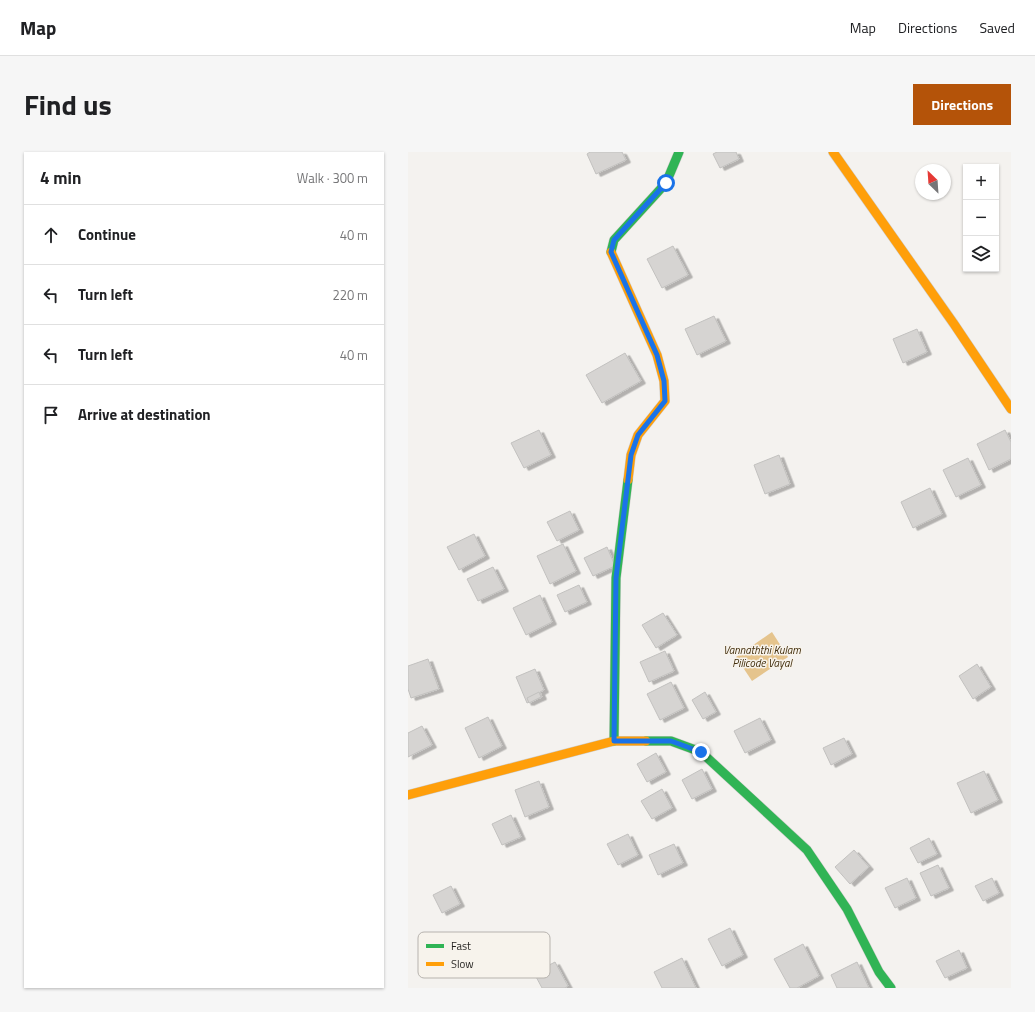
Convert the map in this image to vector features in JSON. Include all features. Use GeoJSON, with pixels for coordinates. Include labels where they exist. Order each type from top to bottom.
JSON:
{"type":"FeatureCollection","features":[{"type":"Feature","properties":{"kind":"street"},"geometry":{"type":"LineString","coordinates":[[614,741],[616,578],[631,455],[638,435],[665,401],[664,381],[657,355],[611,252],[614,240],[666,183],[679,152]]}},
{"type":"Feature","properties":{"kind":"street"},"geometry":{"type":"LineString","coordinates":[[833,152],[954,324],[1011,410]]}},
{"type":"Feature","properties":{"kind":"street"},"geometry":{"type":"LineString","coordinates":[[408,796],[614,741],[671,741],[701,752],[807,850],[847,909],[879,972],[891,988]]}},
{"type":"Feature","properties":{"kind":"water","name":"Vannaththi Kulam Pilicode Vayal"},"geometry":{"type":"Polygon","coordinates":[[[772,632],[788,657],[752,681],[736,657],[772,632]]]}},
{"type":"Feature","properties":{"kind":"building"},"geometry":{"type":"Polygon","coordinates":[[[590,152],[622,152],[626,160],[596,174],[587,154],[590,152]]]}},
{"type":"Feature","properties":{"kind":"building"},"geometry":{"type":"Polygon","coordinates":[[[717,152],[736,152],[739,159],[720,168],[713,154],[717,152]]]}},
{"type":"Feature","properties":{"kind":"building"},"geometry":{"type":"Polygon","coordinates":[[[673,246],[688,275],[662,288],[647,259],[673,246]]]}},
{"type":"Feature","properties":{"kind":"building"},"geometry":{"type":"Polygon","coordinates":[[[714,316],[726,341],[697,355],[685,329],[714,316]]]}},
{"type":"Feature","properties":{"kind":"building"},"geometry":{"type":"Polygon","coordinates":[[[917,329],[927,352],[903,363],[893,339],[917,329]]]}},
{"type":"Feature","properties":{"kind":"building"},"geometry":{"type":"Polygon","coordinates":[[[625,353],[641,381],[602,403],[586,375],[625,353]]]}},
{"type":"Feature","properties":{"kind":"building"},"geometry":{"type":"Polygon","coordinates":[[[539,430],[551,455],[524,468],[511,443],[539,430]]]}},
{"type":"Feature","properties":{"kind":"building"},"geometry":{"type":"Polygon","coordinates":[[[1005,430],[1011,442],[1011,459],[989,470],[977,444],[1005,430]]]}},
{"type":"Feature","properties":{"kind":"building"},"geometry":{"type":"Polygon","coordinates":[[[779,455],[790,484],[765,494],[754,465],[779,455]]]}},
{"type":"Feature","properties":{"kind":"building"},"geometry":{"type":"Polygon","coordinates":[[[968,458],[981,485],[956,497],[943,470],[968,458]]]}},
{"type":"Feature","properties":{"kind":"building"},"geometry":{"type":"Polygon","coordinates":[[[930,488],[942,514],[913,528],[901,502],[930,488]]]}},
{"type":"Feature","properties":{"kind":"building"},"geometry":{"type":"Polygon","coordinates":[[[570,511],[579,530],[557,541],[547,522],[570,511]]]}},
{"type":"Feature","properties":{"kind":"building"},"geometry":{"type":"Polygon","coordinates":[[[474,534],[485,556],[459,570],[447,547],[474,534]]]}},
{"type":"Feature","properties":{"kind":"building"},"geometry":{"type":"Polygon","coordinates":[[[563,544],[576,571],[550,584],[537,556],[563,544]]]}},
{"type":"Feature","properties":{"kind":"building"},"geometry":{"type":"Polygon","coordinates":[[[607,547],[615,566],[593,576],[584,558],[607,547]]]}},
{"type":"Feature","properties":{"kind":"building"},"geometry":{"type":"Polygon","coordinates":[[[493,567],[504,589],[478,601],[467,579],[493,567]]]}},
{"type":"Feature","properties":{"kind":"building"},"geometry":{"type":"Polygon","coordinates":[[[579,585],[587,602],[565,612],[557,595],[579,585]]]}},
{"type":"Feature","properties":{"kind":"building"},"geometry":{"type":"Polygon","coordinates":[[[540,595],[552,622],[526,635],[513,608],[540,595]]]}},
{"type":"Feature","properties":{"kind":"building"},"geometry":{"type":"Polygon","coordinates":[[[663,613],[677,635],[656,648],[642,625],[663,613]]]}},
{"type":"Feature","properties":{"kind":"building"},"geometry":{"type":"Polygon","coordinates":[[[665,651],[674,671],[649,682],[640,662],[665,651]]]}},
{"type":"Feature","properties":{"kind":"building"},"geometry":{"type":"Polygon","coordinates":[[[428,659],[439,689],[411,698],[408,689],[408,666],[428,659]]]}},
{"type":"Feature","properties":{"kind":"building"},"geometry":{"type":"Polygon","coordinates":[[[977,664],[991,687],[973,699],[959,676],[977,664]]]}},
{"type":"Feature","properties":{"kind":"building"},"geometry":{"type":"Polygon","coordinates":[[[535,669],[544,690],[540,692],[542,697],[527,703],[516,677],[535,669]]]}},
{"type":"Feature","properties":{"kind":"building"},"geometry":{"type":"Polygon","coordinates":[[[671,682],[684,708],[660,720],[647,694],[671,682]]]}},
{"type":"Feature","properties":{"kind":"building"},"geometry":{"type":"Polygon","coordinates":[[[539,692],[541,697],[529,703],[527,698],[539,692]]]}},
{"type":"Feature","properties":{"kind":"building"},"geometry":{"type":"Polygon","coordinates":[[[705,692],[716,712],[703,719],[692,700],[705,692]]]}},
{"type":"Feature","properties":{"kind":"building"},"geometry":{"type":"Polygon","coordinates":[[[488,717],[502,746],[479,758],[465,728],[488,717]]]}},
{"type":"Feature","properties":{"kind":"building"},"geometry":{"type":"Polygon","coordinates":[[[760,718],[771,740],[745,753],[734,731],[760,718]]]}},
{"type":"Feature","properties":{"kind":"building"},"geometry":{"type":"Polygon","coordinates":[[[422,726],[432,745],[408,757],[408,733],[422,726]]]}},
{"type":"Feature","properties":{"kind":"building"},"geometry":{"type":"Polygon","coordinates":[[[844,738],[852,754],[831,765],[823,748],[844,738]]]}},
{"type":"Feature","properties":{"kind":"building"},"geometry":{"type":"Polygon","coordinates":[[[656,753],[666,772],[647,782],[637,764],[656,753]]]}},
{"type":"Feature","properties":{"kind":"building"},"geometry":{"type":"Polygon","coordinates":[[[702,769],[712,789],[692,799],[682,780],[702,769]]]}},
{"type":"Feature","properties":{"kind":"building"},"geometry":{"type":"Polygon","coordinates":[[[984,771],[998,800],[971,813],[957,783],[984,771]]]}},
{"type":"Feature","properties":{"kind":"building"},"geometry":{"type":"Polygon","coordinates":[[[539,781],[549,807],[525,817],[515,790],[539,781]]]}},
{"type":"Feature","properties":{"kind":"building"},"geometry":{"type":"Polygon","coordinates":[[[662,789],[672,808],[652,819],[641,801],[662,789]]]}},
{"type":"Feature","properties":{"kind":"building"},"geometry":{"type":"Polygon","coordinates":[[[511,815],[521,837],[502,845],[492,824],[511,815]]]}},
{"type":"Feature","properties":{"kind":"building"},"geometry":{"type":"Polygon","coordinates":[[[628,834],[638,855],[618,865],[607,844],[628,834]]]}},
{"type":"Feature","properties":{"kind":"building"},"geometry":{"type":"Polygon","coordinates":[[[929,838],[937,854],[918,863],[910,848],[929,838]]]}},
{"type":"Feature","properties":{"kind":"building"},"geometry":{"type":"Polygon","coordinates":[[[674,844],[683,863],[658,875],[649,855],[674,844]]]}},
{"type":"Feature","properties":{"kind":"building"},"geometry":{"type":"Polygon","coordinates":[[[854,850],[869,867],[850,884],[835,867],[854,850]]]}},
{"type":"Feature","properties":{"kind":"building"},"geometry":{"type":"Polygon","coordinates":[[[938,865],[949,888],[931,896],[920,873],[938,865]]]}},
{"type":"Feature","properties":{"kind":"building"},"geometry":{"type":"Polygon","coordinates":[[[907,878],[916,898],[895,908],[885,888],[907,878]]]}},
{"type":"Feature","properties":{"kind":"building"},"geometry":{"type":"Polygon","coordinates":[[[992,878],[999,893],[983,901],[975,886],[992,878]]]}},
{"type":"Feature","properties":{"kind":"building"},"geometry":{"type":"Polygon","coordinates":[[[451,886],[460,904],[442,913],[433,895],[451,886]]]}},
{"type":"Feature","properties":{"kind":"building"},"geometry":{"type":"Polygon","coordinates":[[[730,928],[743,955],[722,966],[708,939],[730,928]]]}},
{"type":"Feature","properties":{"kind":"building"},"geometry":{"type":"Polygon","coordinates":[[[803,944],[819,976],[797,988],[790,988],[774,959],[803,944]]]}},
{"type":"Feature","properties":{"kind":"building"},"geometry":{"type":"Polygon","coordinates":[[[959,950],[967,968],[945,978],[936,961],[959,950]]]}},
{"type":"Feature","properties":{"kind":"building"},"geometry":{"type":"Polygon","coordinates":[[[682,958],[696,988],[662,988],[654,972],[682,958]]]}},
{"type":"Feature","properties":{"kind":"building"},"geometry":{"type":"Polygon","coordinates":[[[555,962],[568,986],[565,988],[542,988],[537,978],[550,978],[550,965],[555,962]]]}},
{"type":"Feature","properties":{"kind":"building"},"geometry":{"type":"Polygon","coordinates":[[[857,962],[869,988],[837,988],[831,975],[857,962]]]}},
{"type":"Feature","properties":{"kind":"traffic: fast"},"geometry":{"type":"LineString","coordinates":[[611,252],[614,240],[666,183],[679,152]]}},
{"type":"Feature","properties":{"kind":"traffic: fast"},"geometry":{"type":"LineString","coordinates":[[614,741],[616,578],[628,480]]}},
{"type":"Feature","properties":{"kind":"traffic: fast"},"geometry":{"type":"LineString","coordinates":[[646,741],[671,741],[701,752],[807,850],[847,909],[879,972],[891,988]]}},
{"type":"Feature","properties":{"kind":"traffic: slow"},"geometry":{"type":"LineString","coordinates":[[833,152],[954,324],[1011,409]]}},
{"type":"Feature","properties":{"kind":"traffic: slow"},"geometry":{"type":"LineString","coordinates":[[611,252],[657,355],[664,381],[665,401],[638,435],[631,455],[628,480]]}},
{"type":"Feature","properties":{"kind":"traffic: slow"},"geometry":{"type":"LineString","coordinates":[[408,795],[614,741],[646,741]]}},
{"type":"Feature","properties":{"kind":"route"},"geometry":{"type":"LineString","coordinates":[[666,183],[614,240],[611,252],[657,355],[664,381],[665,401],[658,412],[638,435],[631,455],[616,578],[614,741],[671,741],[701,752]]}}]}
